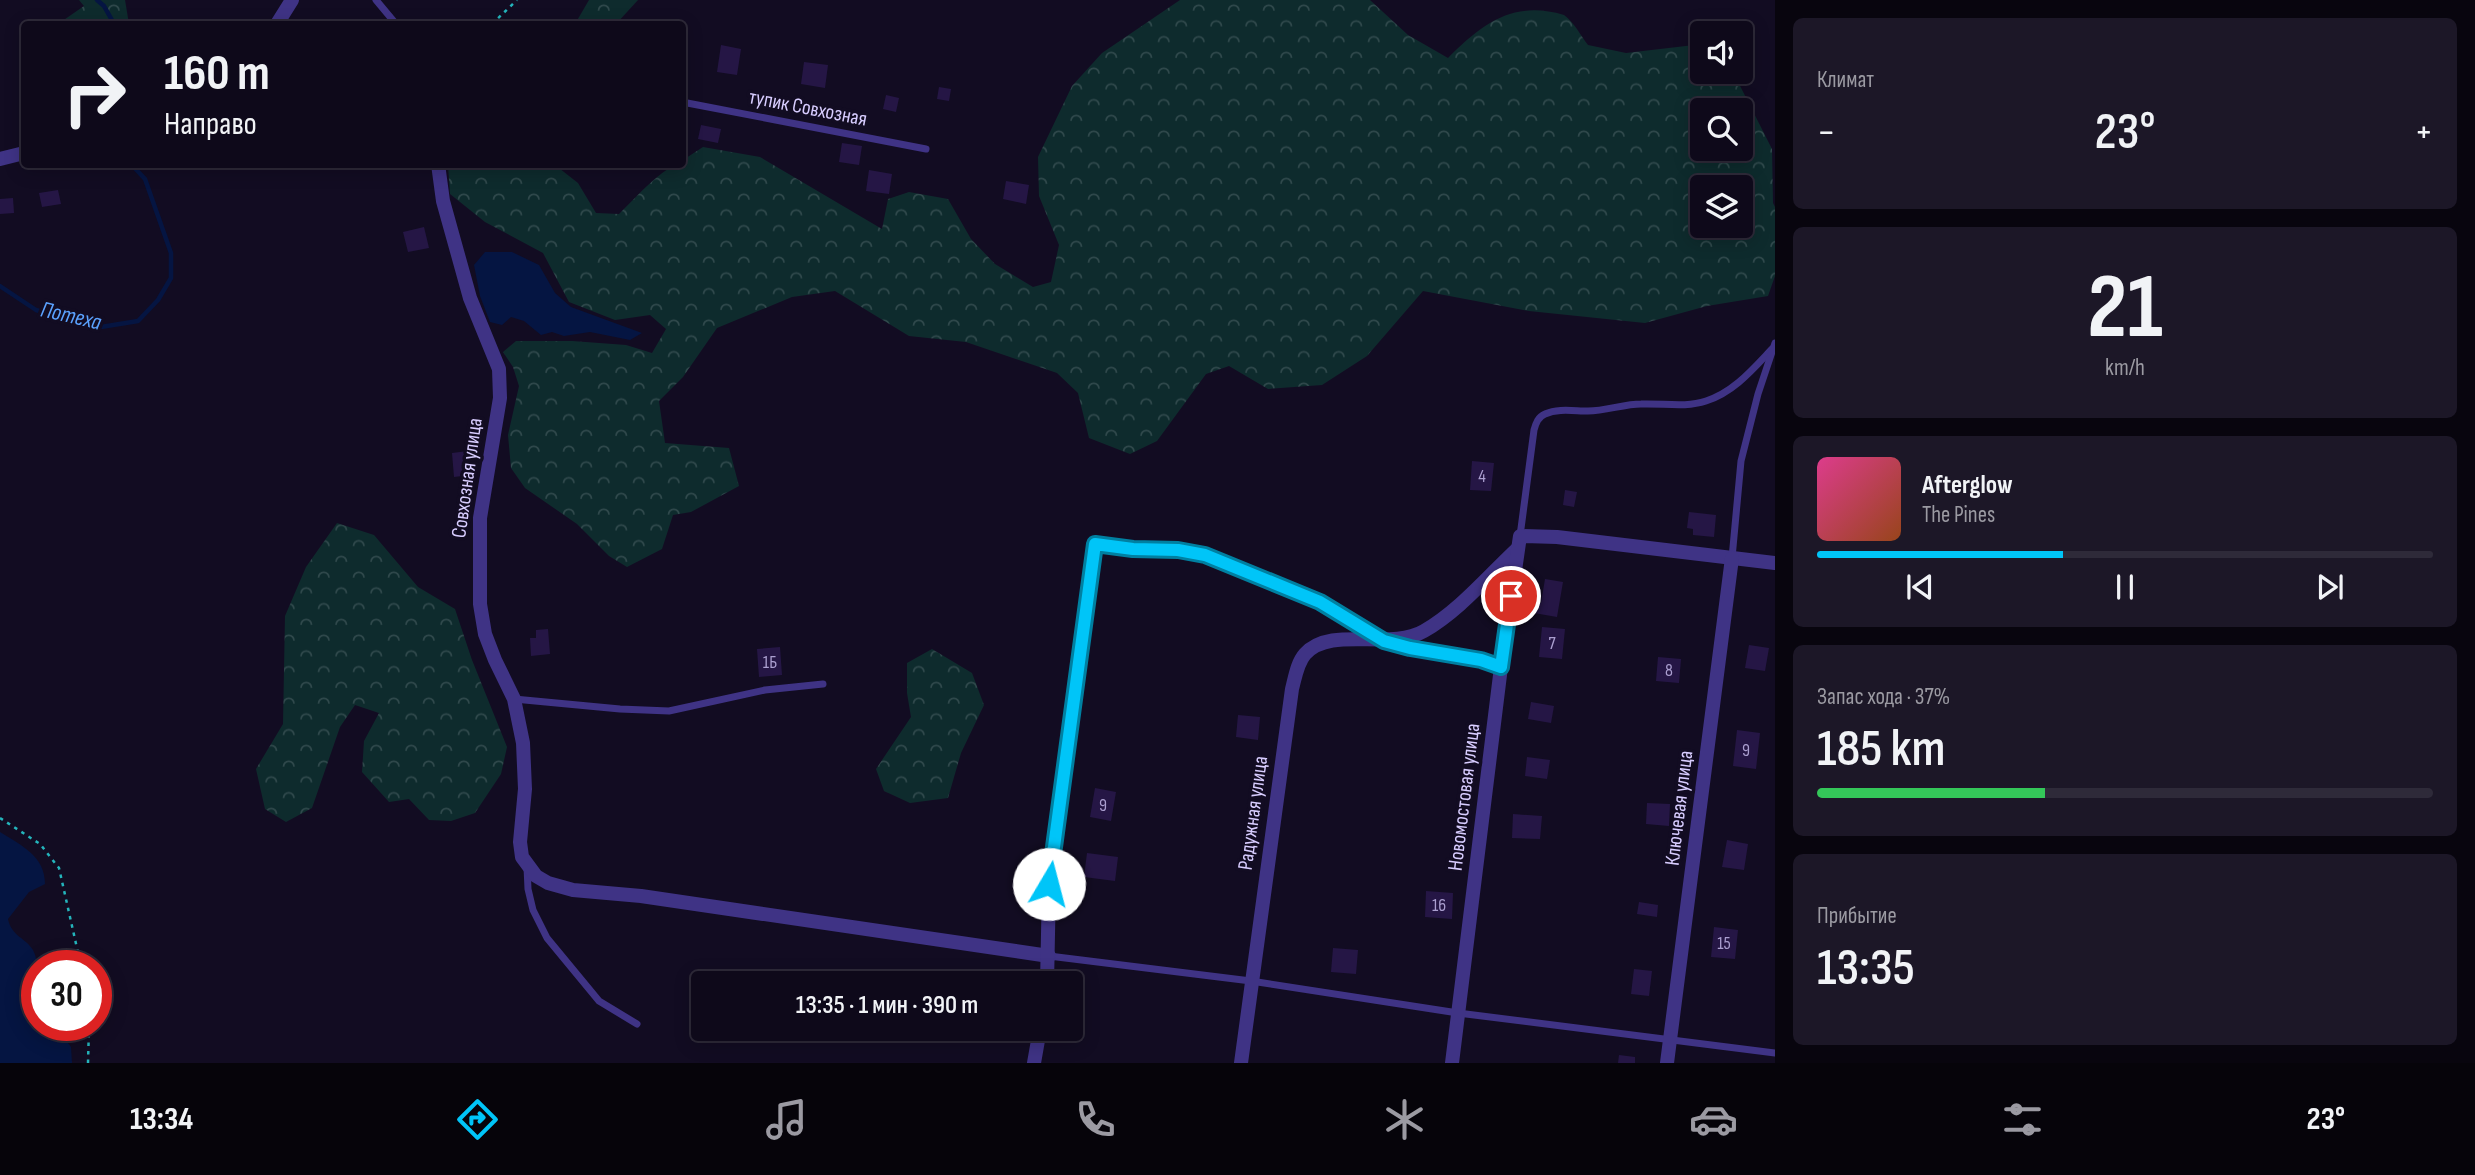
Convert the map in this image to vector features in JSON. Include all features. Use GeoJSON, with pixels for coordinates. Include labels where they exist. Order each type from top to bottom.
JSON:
{"type":"FeatureCollection","features":[{"type":"Feature","properties":{"kind":"street"},"geometry":{"type":"LineString","coordinates":[[279,21],[292,0]]}},
{"type":"Feature","properties":{"kind":"street"},"geometry":{"type":"LineString","coordinates":[[0,159],[21,154]]}},
{"type":"Feature","properties":{"kind":"street","name":"Совхозная улица"},"geometry":{"type":"LineString","coordinates":[[439,168],[443,201],[470,298],[499,369],[500,398],[480,517],[480,604],[485,634],[514,699],[523,743],[525,789],[520,842],[522,857],[527,867]]}},
{"type":"Feature","properties":{"kind":"street"},"geometry":{"type":"LineString","coordinates":[[1384,641],[1422,633],[1442,619],[1518,542],[1557,537],[1775,563]]}},
{"type":"Feature","properties":{"kind":"street","name":"Новомостовая улица"},"geometry":{"type":"LineString","coordinates":[[1452,1063],[1518,542]]}},
{"type":"Feature","properties":{"kind":"street"},"geometry":{"type":"LineString","coordinates":[[1048,971],[1049,884],[1095,544]]}},
{"type":"Feature","properties":{"kind":"street","name":"Ключевая улица"},"geometry":{"type":"LineString","coordinates":[[1667,1063],[1732,558]]}},
{"type":"Feature","properties":{"kind":"street","name":"Радужная улица"},"geometry":{"type":"LineString","coordinates":[[1241,1063],[1292,689],[1299,662],[1305,653],[1317,645],[1340,640],[1384,641]]}},
{"type":"Feature","properties":{"kind":"street"},"geometry":{"type":"LineString","coordinates":[[1384,641],[1481,660],[1501,667]]}},
{"type":"Feature","properties":{"kind":"street"},"geometry":{"type":"LineString","coordinates":[[527,867],[548,883],[573,890],[641,896],[1049,956]]}},
{"type":"Feature","properties":{"kind":"street"},"geometry":{"type":"LineString","coordinates":[[1034,1063],[1038,1041]]}},
{"type":"Feature","properties":{"kind":"lane"},"geometry":{"type":"LineString","coordinates":[[376,0],[394,21]]}},
{"type":"Feature","properties":{"kind":"lane","name":"тупик Совхозная"},"geometry":{"type":"LineString","coordinates":[[686,103],[926,149]]}},
{"type":"Feature","properties":{"kind":"lane"},"geometry":{"type":"LineString","coordinates":[[1518,542],[1534,430],[1538,419],[1544,414],[1557,410],[1592,411],[1640,404],[1689,405],[1707,401],[1728,391],[1774,346]]}},
{"type":"Feature","properties":{"kind":"lane"},"geometry":{"type":"LineString","coordinates":[[1732,558],[1741,460],[1774,346]]}},
{"type":"Feature","properties":{"kind":"lane"},"geometry":{"type":"LineString","coordinates":[[1095,544],[1133,549],[1178,550],[1205,555],[1320,602],[1384,641]]}},
{"type":"Feature","properties":{"kind":"lane"},"geometry":{"type":"LineString","coordinates":[[514,699],[668,711],[765,690],[823,684]]}},
{"type":"Feature","properties":{"kind":"lane"},"geometry":{"type":"LineString","coordinates":[[527,867],[533,910],[547,938],[599,1001],[636,1024]]}},
{"type":"Feature","properties":{"kind":"lane"},"geometry":{"type":"LineString","coordinates":[[1049,956],[1251,981],[1458,1013],[1775,1053]]}},
{"type":"Feature","properties":{"kind":"path"},"geometry":{"type":"LineString","coordinates":[[495,21],[517,0]]}},
{"type":"Feature","properties":{"kind":"path"},"geometry":{"type":"LineString","coordinates":[[0,818],[40,844],[59,868],[77,950]]}},
{"type":"Feature","properties":{"kind":"path"},"geometry":{"type":"LineString","coordinates":[[88,1063],[89,1041]]}},
{"type":"Feature","properties":{"kind":"green space"},"geometry":{"type":"Polygon","coordinates":[[[79,0],[125,0],[128,21],[62,21],[84,6],[79,0]]]}},
{"type":"Feature","properties":{"kind":"green space"},"geometry":{"type":"Polygon","coordinates":[[[589,0],[638,0],[619,21],[577,21],[589,0]]]}},
{"type":"Feature","properties":{"kind":"green space"},"geometry":{"type":"Polygon","coordinates":[[[1180,0],[1370,0],[1408,35],[1448,58],[1474,34],[1500,18],[1529,10],[1546,11],[1564,15],[1588,45],[1626,53],[1690,46],[1690,84],[1739,84],[1746,98],[1690,98],[1690,161],[1753,161],[1753,111],[1772,149],[1775,276],[1768,296],[1707,306],[1645,323],[1529,311],[1423,291],[1367,356],[1322,385],[1268,389],[1229,366],[1206,374],[1157,441],[1130,454],[1089,438],[1078,393],[1057,373],[966,342],[909,336],[835,291],[792,297],[717,328],[683,377],[659,401],[665,443],[729,448],[739,486],[691,512],[673,515],[662,549],[627,567],[609,556],[577,524],[525,488],[511,468],[508,435],[519,386],[513,367],[503,352],[516,341],[572,341],[626,345],[652,353],[666,329],[650,315],[615,320],[569,302],[543,253],[485,222],[450,194],[448,168],[559,168],[578,183],[596,213],[619,214],[658,176],[671,168],[686,168],[686,158],[703,147],[760,157],[882,229],[888,199],[909,192],[948,199],[971,239],[995,264],[1033,287],[1051,282],[1059,245],[1039,196],[1038,157],[1072,86],[1102,53],[1180,0]]]}},
{"type":"Feature","properties":{"kind":"green space"},"geometry":{"type":"Polygon","coordinates":[[[337,523],[374,535],[418,587],[455,609],[507,747],[501,774],[475,813],[451,821],[429,820],[409,799],[389,802],[362,772],[364,741],[379,713],[355,705],[340,727],[312,808],[286,822],[265,809],[256,769],[283,724],[285,616],[306,567],[337,523]]]}},
{"type":"Feature","properties":{"kind":"green space"},"geometry":{"type":"Polygon","coordinates":[[[932,649],[972,673],[984,705],[961,753],[948,798],[910,803],[884,791],[876,769],[911,717],[907,693],[907,663],[932,649]]]}},
{"type":"Feature","properties":{"kind":"water"},"geometry":{"type":"Polygon","coordinates":[[[485,252],[512,252],[539,265],[555,293],[571,307],[642,333],[630,340],[590,332],[564,336],[552,332],[541,335],[524,321],[511,317],[502,325],[490,322],[480,296],[474,265],[485,252]]]}},
{"type":"Feature","properties":{"kind":"water"},"geometry":{"type":"Polygon","coordinates":[[[0,832],[31,853],[44,874],[45,884],[29,892],[8,919],[12,930],[33,950],[21,950],[21,1041],[66,1041],[71,1047],[72,1063],[0,1063],[0,832]]]}},
{"type":"Feature","properties":{"kind":"building"},"geometry":{"type":"Polygon","coordinates":[[[721,45],[741,49],[737,75],[717,72],[721,45]]]}},
{"type":"Feature","properties":{"kind":"building"},"geometry":{"type":"Polygon","coordinates":[[[804,62],[828,65],[825,88],[801,84],[804,62]]]}},
{"type":"Feature","properties":{"kind":"building"},"geometry":{"type":"Polygon","coordinates":[[[939,87],[951,89],[949,101],[937,99],[939,87]]]}},
{"type":"Feature","properties":{"kind":"building"},"geometry":{"type":"Polygon","coordinates":[[[886,95],[899,98],[896,112],[883,109],[886,95]]]}},
{"type":"Feature","properties":{"kind":"building"},"geometry":{"type":"Polygon","coordinates":[[[701,125],[721,129],[718,143],[698,139],[701,125]]]}},
{"type":"Feature","properties":{"kind":"building"},"geometry":{"type":"Polygon","coordinates":[[[842,143],[862,146],[859,165],[839,162],[842,143]]]}},
{"type":"Feature","properties":{"kind":"building"},"geometry":{"type":"Polygon","coordinates":[[[869,170],[892,174],[889,194],[866,191],[869,170]]]}},
{"type":"Feature","properties":{"kind":"building"},"geometry":{"type":"Polygon","coordinates":[[[1006,181],[1029,185],[1026,204],[1003,199],[1006,181]]]}},
{"type":"Feature","properties":{"kind":"building"},"geometry":{"type":"Polygon","coordinates":[[[58,190],[61,204],[42,207],[39,193],[58,190]]]}},
{"type":"Feature","properties":{"kind":"building"},"geometry":{"type":"Polygon","coordinates":[[[13,198],[14,213],[0,214],[0,199],[13,198]]]}},
{"type":"Feature","properties":{"kind":"building"},"geometry":{"type":"Polygon","coordinates":[[[424,227],[429,248],[408,252],[403,232],[424,227]]]}},
{"type":"Feature","properties":{"kind":"building"},"geometry":{"type":"Polygon","coordinates":[[[468,451],[470,475],[454,477],[452,453],[468,451]]]}},
{"type":"Feature","properties":{"kind":"building"},"geometry":{"type":"Polygon","coordinates":[[[1472,461],[1494,463],[1491,491],[1470,490],[1472,461]]]}},
{"type":"Feature","properties":{"kind":"building"},"geometry":{"type":"Polygon","coordinates":[[[1565,490],[1577,492],[1574,507],[1563,505],[1565,490]]]}},
{"type":"Feature","properties":{"kind":"building"},"geometry":{"type":"Polygon","coordinates":[[[1689,512],[1716,515],[1714,537],[1693,535],[1693,529],[1687,528],[1689,512]]]}},
{"type":"Feature","properties":{"kind":"building"},"geometry":{"type":"Polygon","coordinates":[[[1545,579],[1563,582],[1557,617],[1534,613],[1535,603],[1541,603],[1545,579]]]}},
{"type":"Feature","properties":{"kind":"building"},"geometry":{"type":"Polygon","coordinates":[[[1542,627],[1565,629],[1562,659],[1539,657],[1542,627]]]}},
{"type":"Feature","properties":{"kind":"building"},"geometry":{"type":"Polygon","coordinates":[[[548,629],[550,654],[531,656],[530,638],[536,638],[536,630],[548,629]]]}},
{"type":"Feature","properties":{"kind":"building"},"geometry":{"type":"Polygon","coordinates":[[[1749,645],[1769,648],[1765,671],[1745,668],[1749,645]]]}},
{"type":"Feature","properties":{"kind":"building"},"geometry":{"type":"Polygon","coordinates":[[[780,647],[782,675],[759,677],[757,649],[780,647]]]}},
{"type":"Feature","properties":{"kind":"building"},"geometry":{"type":"Polygon","coordinates":[[[1658,657],[1681,659],[1679,683],[1656,681],[1658,657]]]}},
{"type":"Feature","properties":{"kind":"building"},"geometry":{"type":"Polygon","coordinates":[[[1531,702],[1554,706],[1551,723],[1528,719],[1531,702]]]}},
{"type":"Feature","properties":{"kind":"building"},"geometry":{"type":"Polygon","coordinates":[[[1238,715],[1260,717],[1258,740],[1236,737],[1238,715]]]}},
{"type":"Feature","properties":{"kind":"building"},"geometry":{"type":"Polygon","coordinates":[[[1737,730],[1760,733],[1756,769],[1733,766],[1737,730]]]}},
{"type":"Feature","properties":{"kind":"building"},"geometry":{"type":"Polygon","coordinates":[[[1527,757],[1550,760],[1547,779],[1525,776],[1527,757]]]}},
{"type":"Feature","properties":{"kind":"building"},"geometry":{"type":"Polygon","coordinates":[[[1095,788],[1116,792],[1111,821],[1090,817],[1095,788]]]}},
{"type":"Feature","properties":{"kind":"building"},"geometry":{"type":"Polygon","coordinates":[[[1647,803],[1670,804],[1669,826],[1646,824],[1647,803]]]}},
{"type":"Feature","properties":{"kind":"building"},"geometry":{"type":"Polygon","coordinates":[[[1513,814],[1542,816],[1540,839],[1512,838],[1513,814]]]}},
{"type":"Feature","properties":{"kind":"building"},"geometry":{"type":"Polygon","coordinates":[[[1727,840],[1748,844],[1744,870],[1722,867],[1727,840]]]}},
{"type":"Feature","properties":{"kind":"building"},"geometry":{"type":"Polygon","coordinates":[[[1087,853],[1118,857],[1115,881],[1084,877],[1087,853]]]}},
{"type":"Feature","properties":{"kind":"building"},"geometry":{"type":"Polygon","coordinates":[[[1426,891],[1453,893],[1452,919],[1425,917],[1426,891]]]}},
{"type":"Feature","properties":{"kind":"building"},"geometry":{"type":"Polygon","coordinates":[[[1639,902],[1658,905],[1657,917],[1637,914],[1639,902]]]}},
{"type":"Feature","properties":{"kind":"building"},"geometry":{"type":"Polygon","coordinates":[[[1714,927],[1738,930],[1735,959],[1711,957],[1714,927]]]}},
{"type":"Feature","properties":{"kind":"building"},"geometry":{"type":"Polygon","coordinates":[[[1333,948],[1358,950],[1356,974],[1331,972],[1333,948]]]}},
{"type":"Feature","properties":{"kind":"building"},"geometry":{"type":"Polygon","coordinates":[[[1634,969],[1652,971],[1649,996],[1631,994],[1634,969]]]}},
{"type":"Feature","properties":{"kind":"building"},"geometry":{"type":"Polygon","coordinates":[[[1619,1055],[1635,1057],[1635,1063],[1618,1063],[1619,1055]]]}},
{"type":"Feature","properties":{"kind":"waterway","name":"Потеха"},"geometry":{"type":"LineString","coordinates":[[97,0],[112,21]]}},
{"type":"Feature","properties":{"kind":"waterway","name":"Потеха"},"geometry":{"type":"LineString","coordinates":[[0,286],[36,310],[69,320],[101,327],[138,321],[158,300],[171,278],[171,253],[145,179],[135,168]]}},
{"type":"Feature","properties":{"kind":"route"},"geometry":{"type":"LineString","coordinates":[[1049,884],[1095,544],[1133,549],[1178,550],[1205,555],[1320,602],[1384,641],[1481,660],[1501,667],[1511,596]]}}]}
